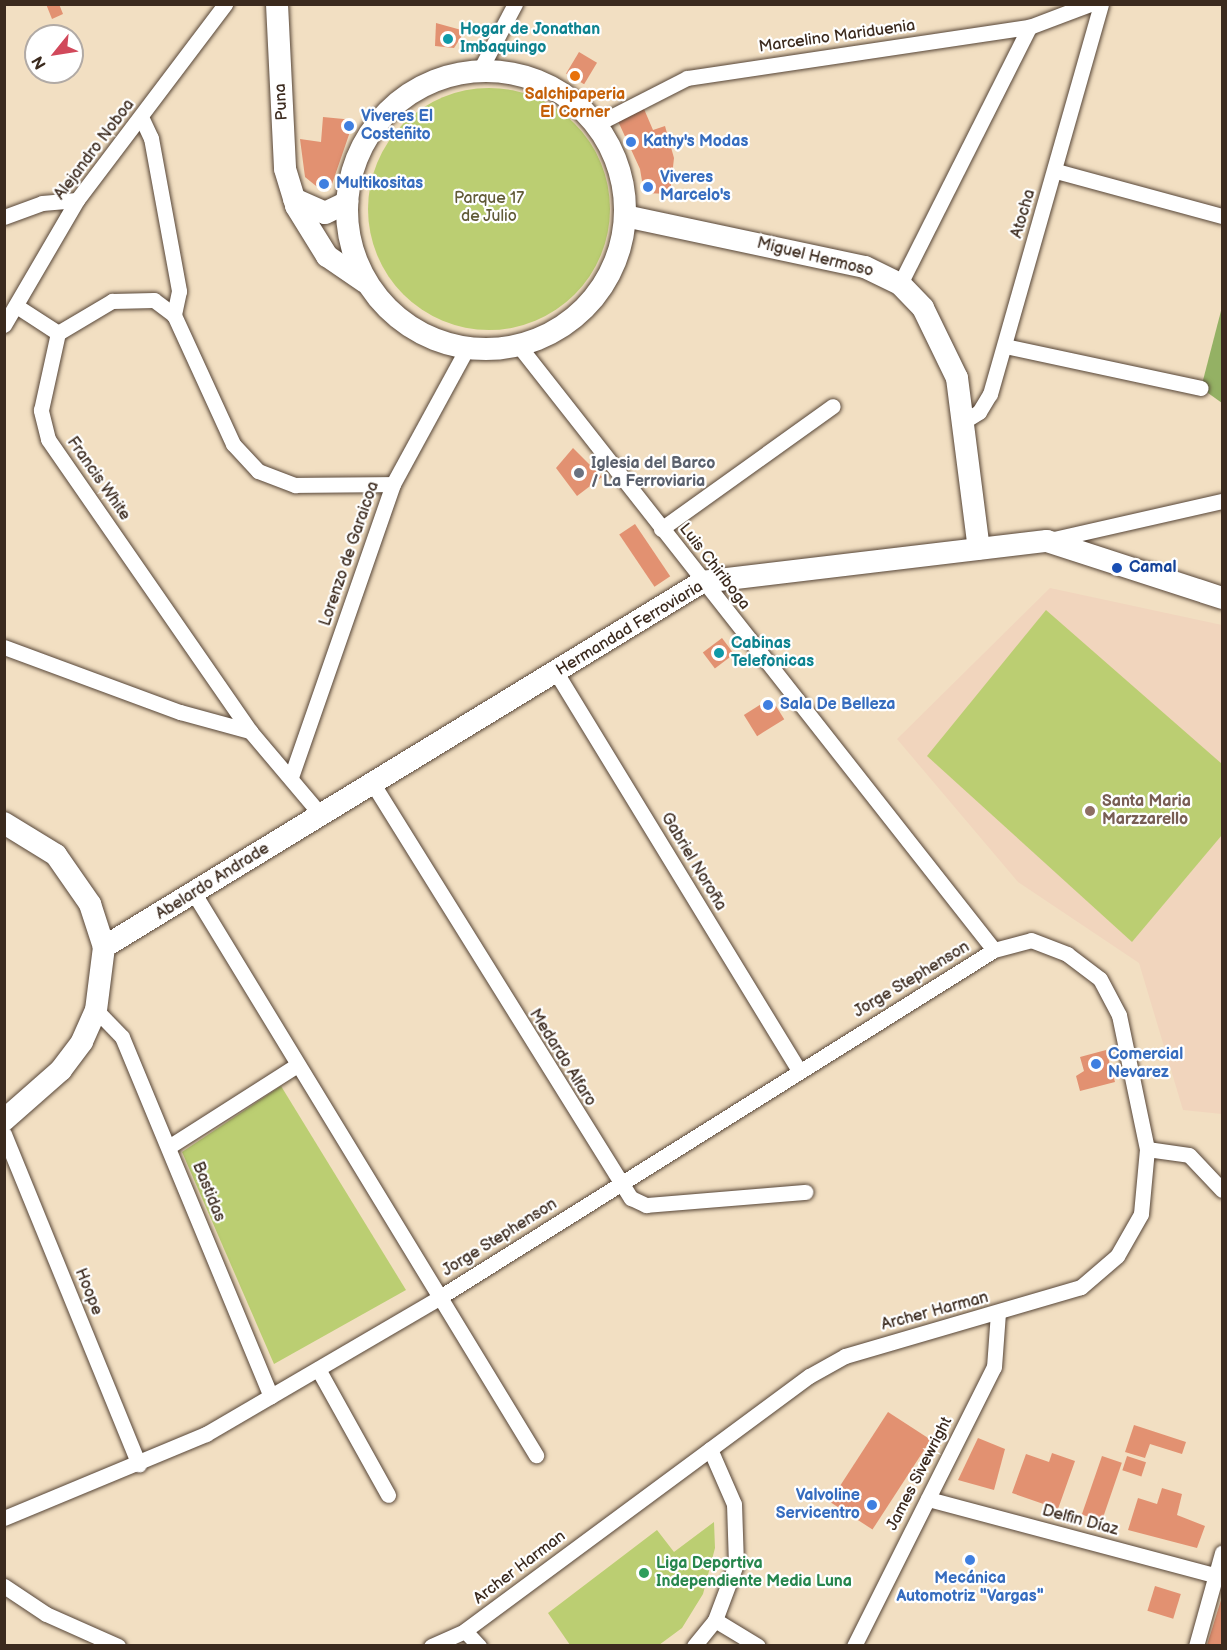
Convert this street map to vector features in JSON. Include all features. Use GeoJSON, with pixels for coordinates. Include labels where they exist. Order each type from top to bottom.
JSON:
{"type":"FeatureCollection","features":[{"type":"Feature","properties":{"kind":"street","name":"Alejandro Noboa"},"geometry":{"type":"LineString","coordinates":[[4,325],[18,307],[77,200],[142,119],[225,4]]}},
{"type":"Feature","properties":{"kind":"street","name":"Puna"},"geometry":{"type":"LineString","coordinates":[[277,4],[285,169],[294,199],[327,256],[365,282]]}},
{"type":"Feature","properties":{"kind":"street"},"geometry":{"type":"LineString","coordinates":[[480,70],[515,4]]}},
{"type":"Feature","properties":{"kind":"street","name":"Marcelino Mariduenia"},"geometry":{"type":"LineString","coordinates":[[597,124],[687,78],[1029,27],[1090,4]]}},
{"type":"Feature","properties":{"kind":"street","name":"Atocha"},"geometry":{"type":"LineString","coordinates":[[963,422],[979,412],[990,394],[1056,171],[1101,4]]}},
{"type":"Feature","properties":{"kind":"street"},"geometry":{"type":"LineString","coordinates":[[900,284],[1029,27]]}},
{"type":"Feature","properties":{"kind":"street"},"geometry":{"type":"LineString","coordinates":[[480,70],[519,74],[556,89],[597,124],[622,179],[625,216],[610,274],[573,320],[519,346],[465,352],[411,327],[365,282],[352,248],[348,202],[352,169],[371,130],[400,99],[438,78],[480,70]]}},
{"type":"Feature","properties":{"kind":"street"},"geometry":{"type":"LineString","coordinates":[[142,119],[151,138],[179,291],[174,315]]}},
{"type":"Feature","properties":{"kind":"street"},"geometry":{"type":"LineString","coordinates":[[1056,171],[1222,216]]}},
{"type":"Feature","properties":{"kind":"street"},"geometry":{"type":"LineString","coordinates":[[294,199],[325,213],[348,202]]}},
{"type":"Feature","properties":{"kind":"street"},"geometry":{"type":"LineString","coordinates":[[4,217],[42,203],[77,200]]}},
{"type":"Feature","properties":{"kind":"street","name":"Miguel Hermoso"},"geometry":{"type":"LineString","coordinates":[[625,216],[865,267],[900,284],[943,341],[957,378],[979,549]]}},
{"type":"Feature","properties":{"kind":"street"},"geometry":{"type":"LineString","coordinates":[[18,307],[58,333],[95,308],[134,296],[154,300],[174,315],[233,444],[258,471],[295,484],[393,484]]}},
{"type":"Feature","properties":{"kind":"street","name":"Francis White"},"geometry":{"type":"LineString","coordinates":[[58,333],[41,410],[48,439],[250,731],[321,814]]}},
{"type":"Feature","properties":{"kind":"street","name":"Luis Chiriboga"},"geometry":{"type":"LineString","coordinates":[[519,346],[702,582],[994,950]]}},
{"type":"Feature","properties":{"kind":"street"},"geometry":{"type":"LineString","coordinates":[[1005,346],[1201,388]]}},
{"type":"Feature","properties":{"kind":"street","name":"Lorenzo de Garaicoa"},"geometry":{"type":"LineString","coordinates":[[291,777],[393,484],[465,352]]}},
{"type":"Feature","properties":{"kind":"street"},"geometry":{"type":"LineString","coordinates":[[661,529],[833,406]]}},
{"type":"Feature","properties":{"kind":"street","name":"Hermandad Ferroviaria"},"geometry":{"type":"LineString","coordinates":[[321,814],[556,674],[702,582],[1047,541],[1222,501]]}},
{"type":"Feature","properties":{"kind":"street","name":"Hermandad Ferroviaria"},"geometry":{"type":"LineString","coordinates":[[1047,541],[1222,598]]}},
{"type":"Feature","properties":{"kind":"street"},"geometry":{"type":"LineString","coordinates":[[4,647],[180,712],[250,731]]}},
{"type":"Feature","properties":{"kind":"street","name":"Gabriel Noroña"},"geometry":{"type":"LineString","coordinates":[[556,674],[799,1070]]}},
{"type":"Feature","properties":{"kind":"street","name":"Medardo Alfaro"},"geometry":{"type":"LineString","coordinates":[[372,784],[619,1185],[646,1205],[805,1192]]}},
{"type":"Feature","properties":{"kind":"street","name":"Abelardo Andrade"},"geometry":{"type":"LineString","coordinates":[[104,947],[195,895],[321,814]]}},
{"type":"Feature","properties":{"kind":"street"},"geometry":{"type":"LineString","coordinates":[[4,823],[56,855],[90,904],[104,947],[96,1010],[61,1070],[4,1120]]}},
{"type":"Feature","properties":{"kind":"street"},"geometry":{"type":"LineString","coordinates":[[195,895],[536,1455]]}},
{"type":"Feature","properties":{"kind":"street","name":"Archer Harman"},"geometry":{"type":"LineString","coordinates":[[431,1646],[465,1631],[809,1376],[845,1356],[1081,1287],[1116,1256],[1141,1214],[1147,1149],[1119,1015],[1100,979],[1067,954],[1031,940],[994,950]]}},
{"type":"Feature","properties":{"kind":"street","name":"Jorge Stephenson"},"geometry":{"type":"LineString","coordinates":[[4,1518],[139,1464],[206,1434],[441,1297],[799,1070],[994,950]]}},
{"type":"Feature","properties":{"kind":"street","name":"Bastidas"},"geometry":{"type":"LineString","coordinates":[[96,1010],[122,1037],[170,1146],[271,1396]]}},
{"type":"Feature","properties":{"kind":"street"},"geometry":{"type":"LineString","coordinates":[[170,1146],[297,1065]]}},
{"type":"Feature","properties":{"kind":"street"},"geometry":{"type":"LineString","coordinates":[[4,1100],[36,1092]]}},
{"type":"Feature","properties":{"kind":"street","name":"Hoope"},"geometry":{"type":"LineString","coordinates":[[4,1134],[139,1464]]}},
{"type":"Feature","properties":{"kind":"street"},"geometry":{"type":"LineString","coordinates":[[1147,1149],[1189,1155],[1222,1190]]}},
{"type":"Feature","properties":{"kind":"street","name":"James Sivewright"},"geometry":{"type":"LineString","coordinates":[[855,1646],[994,1367],[998,1313]]}},
{"type":"Feature","properties":{"kind":"street"},"geometry":{"type":"LineString","coordinates":[[318,1369],[388,1495]]}},
{"type":"Feature","properties":{"kind":"street"},"geometry":{"type":"LineString","coordinates":[[694,1646],[714,1620],[728,1593],[738,1533],[725,1475],[710,1449]]}},
{"type":"Feature","properties":{"kind":"street","name":"Delfin Díaz"},"geometry":{"type":"LineString","coordinates":[[928,1499],[1219,1576]]}},
{"type":"Feature","properties":{"kind":"street"},"geometry":{"type":"LineString","coordinates":[[1196,1646],[1219,1576],[1222,1553]]}},
{"type":"Feature","properties":{"kind":"street"},"geometry":{"type":"LineString","coordinates":[[4,1586],[46,1614],[118,1646]]}},
{"type":"Feature","properties":{"kind":"street"},"geometry":{"type":"LineString","coordinates":[[714,1620],[758,1646]]}},
{"type":"Feature","properties":{"kind":"street"},"geometry":{"type":"LineString","coordinates":[[465,1631],[479,1646]]}},
{"type":"Feature","properties":{"kind":"shaded area","name":"Santa Maria Marzzarello"},"geometry":{"type":"Polygon","coordinates":[[[1050,588],[1222,625],[1222,1114],[1183,1110],[1139,963],[1018,882],[897,739],[1050,588]]]}},
{"type":"Feature","properties":{"kind":"green space","name":"Parque 17 de Julio"},"geometry":{"type":"Polygon","coordinates":[[[489,88],[513,91],[546,103],[566,116],[582,132],[595,152],[604,174],[610,209],[607,233],[595,266],[582,286],[566,302],[546,315],[524,324],[489,330],[465,327],[432,315],[412,302],[396,286],[383,266],[374,244],[368,209],[371,185],[383,152],[396,132],[412,116],[432,103],[454,94],[489,88]]]}},
{"type":"Feature","properties":{"kind":"green space"},"geometry":{"type":"Polygon","coordinates":[[[1222,307],[1222,403],[1201,388],[1222,307]]]}},
{"type":"Feature","properties":{"kind":"green space"},"geometry":{"type":"Polygon","coordinates":[[[1046,610],[1222,764],[1222,835],[1132,942],[927,756],[1046,610]]]}},
{"type":"Feature","properties":{"kind":"green space"},"geometry":{"type":"Polygon","coordinates":[[[281,1086],[406,1290],[274,1364],[182,1152],[281,1086]]]}},
{"type":"Feature","properties":{"kind":"green space","name":"Liga Deportiva Independiente Media Luna"},"geometry":{"type":"Polygon","coordinates":[[[714,1522],[715,1548],[703,1594],[682,1628],[659,1645],[570,1645],[548,1613],[657,1530],[674,1552],[714,1522]]]}},
{"type":"Feature","properties":{"kind":"building"},"geometry":{"type":"Polygon","coordinates":[[[46,4],[59,4],[63,14],[52,19],[46,4]]]}},
{"type":"Feature","properties":{"kind":"building","name":"Hogar de Jonathan Imbaquingo"},"geometry":{"type":"Polygon","coordinates":[[[436,23],[465,31],[454,48],[435,46],[436,23]]]}},
{"type":"Feature","properties":{"kind":"building"},"geometry":{"type":"Polygon","coordinates":[[[579,52],[597,63],[584,84],[566,73],[579,52]]]}},
{"type":"Feature","properties":{"kind":"building"},"geometry":{"type":"Polygon","coordinates":[[[641,102],[653,130],[665,126],[674,158],[670,194],[644,193],[640,169],[617,119],[641,102]]]}},
{"type":"Feature","properties":{"kind":"building"},"geometry":{"type":"Polygon","coordinates":[[[323,117],[354,120],[330,190],[321,190],[305,177],[300,139],[321,142],[323,117]]]}},
{"type":"Feature","properties":{"kind":"building","name":"Iglesia del Barco / La Ferroviaria"},"geometry":{"type":"Polygon","coordinates":[[[573,448],[602,477],[577,496],[556,468],[573,448]]]}},
{"type":"Feature","properties":{"kind":"building"},"geometry":{"type":"Polygon","coordinates":[[[635,524],[670,576],[654,587],[619,535],[635,524]]]}},
{"type":"Feature","properties":{"kind":"building","name":"Cabinas Telefonicas"},"geometry":{"type":"Polygon","coordinates":[[[722,638],[734,654],[715,668],[703,652],[722,638]]]}},
{"type":"Feature","properties":{"kind":"building"},"geometry":{"type":"Polygon","coordinates":[[[771,698],[784,719],[757,736],[744,715],[771,698]]]}},
{"type":"Feature","properties":{"kind":"building","name":"Comercial Nevarez"},"geometry":{"type":"Polygon","coordinates":[[[1106,1050],[1115,1082],[1080,1091],[1076,1076],[1084,1071],[1080,1057],[1106,1050]]]}},
{"type":"Feature","properties":{"kind":"building"},"geometry":{"type":"Polygon","coordinates":[[[888,1412],[931,1440],[872,1530],[830,1502],[888,1412]]]}},
{"type":"Feature","properties":{"kind":"building"},"geometry":{"type":"Polygon","coordinates":[[[1134,1425],[1186,1442],[1182,1454],[1150,1444],[1145,1458],[1125,1452],[1134,1425]]]}},
{"type":"Feature","properties":{"kind":"building"},"geometry":{"type":"Polygon","coordinates":[[[978,1438],[1005,1449],[994,1490],[958,1480],[978,1438]]]}},
{"type":"Feature","properties":{"kind":"building"},"geometry":{"type":"Polygon","coordinates":[[[1052,1453],[1075,1461],[1058,1509],[1012,1493],[1026,1454],[1049,1462],[1052,1453]]]}},
{"type":"Feature","properties":{"kind":"building"},"geometry":{"type":"Polygon","coordinates":[[[1102,1456],[1122,1463],[1102,1521],[1082,1515],[1102,1456]]]}},
{"type":"Feature","properties":{"kind":"building"},"geometry":{"type":"Polygon","coordinates":[[[1127,1456],[1146,1462],[1141,1476],[1122,1470],[1127,1456]]]}},
{"type":"Feature","properties":{"kind":"building"},"geometry":{"type":"Polygon","coordinates":[[[1162,1488],[1182,1494],[1177,1515],[1205,1526],[1197,1548],[1128,1530],[1138,1498],[1157,1504],[1162,1488]]]}},
{"type":"Feature","properties":{"kind":"building"},"geometry":{"type":"Polygon","coordinates":[[[1155,1586],[1181,1594],[1173,1619],[1147,1611],[1155,1586]]]}},
{"type":"Feature","properties":{"kind":"building"},"geometry":{"type":"Polygon","coordinates":[[[1221,1600],[1222,1646],[1210,1646],[1207,1645],[1221,1600]]]}},
{"type":"Feature","properties":{"kind":"place","name":"Hogar de Jonathan Imbaquingo"},"geometry":{"type":"Point","coordinates":[448,39]}},
{"type":"Feature","properties":{"kind":"place","name":"Salchipaperia El Corner"},"geometry":{"type":"Point","coordinates":[575,76]}},
{"type":"Feature","properties":{"kind":"place","name":"Viveres El Costeñito"},"geometry":{"type":"Point","coordinates":[349,126]}},
{"type":"Feature","properties":{"kind":"place","name":"Kathy's Modas"},"geometry":{"type":"Point","coordinates":[631,142]}},
{"type":"Feature","properties":{"kind":"place","name":"Multikositas"},"geometry":{"type":"Point","coordinates":[324,184]}},
{"type":"Feature","properties":{"kind":"place","name":"Viveres Marcelo's"},"geometry":{"type":"Point","coordinates":[648,187]}},
{"type":"Feature","properties":{"kind":"place","name":"Iglesia del Barco / La Ferroviaria"},"geometry":{"type":"Point","coordinates":[579,473]}},
{"type":"Feature","properties":{"kind":"place","name":"Camal"},"geometry":{"type":"Point","coordinates":[1117,568]}},
{"type":"Feature","properties":{"kind":"place","name":"Cabinas Telefonicas"},"geometry":{"type":"Point","coordinates":[719,653]}},
{"type":"Feature","properties":{"kind":"place","name":"Sala De Belleza"},"geometry":{"type":"Point","coordinates":[768,705]}},
{"type":"Feature","properties":{"kind":"place","name":"Santa Maria Marzzarello"},"geometry":{"type":"Point","coordinates":[1090,811]}},
{"type":"Feature","properties":{"kind":"place","name":"Comercial Nevarez"},"geometry":{"type":"Point","coordinates":[1096,1064]}},
{"type":"Feature","properties":{"kind":"place","name":"Valvoline Servicentro"},"geometry":{"type":"Point","coordinates":[872,1505]}},
{"type":"Feature","properties":{"kind":"place","name":"Mecánica Automotriz \"Vargas\""},"geometry":{"type":"Point","coordinates":[970,1560]}},
{"type":"Feature","properties":{"kind":"place","name":"Liga Deportiva Independiente Media Luna"},"geometry":{"type":"Point","coordinates":[644,1573]}}]}
